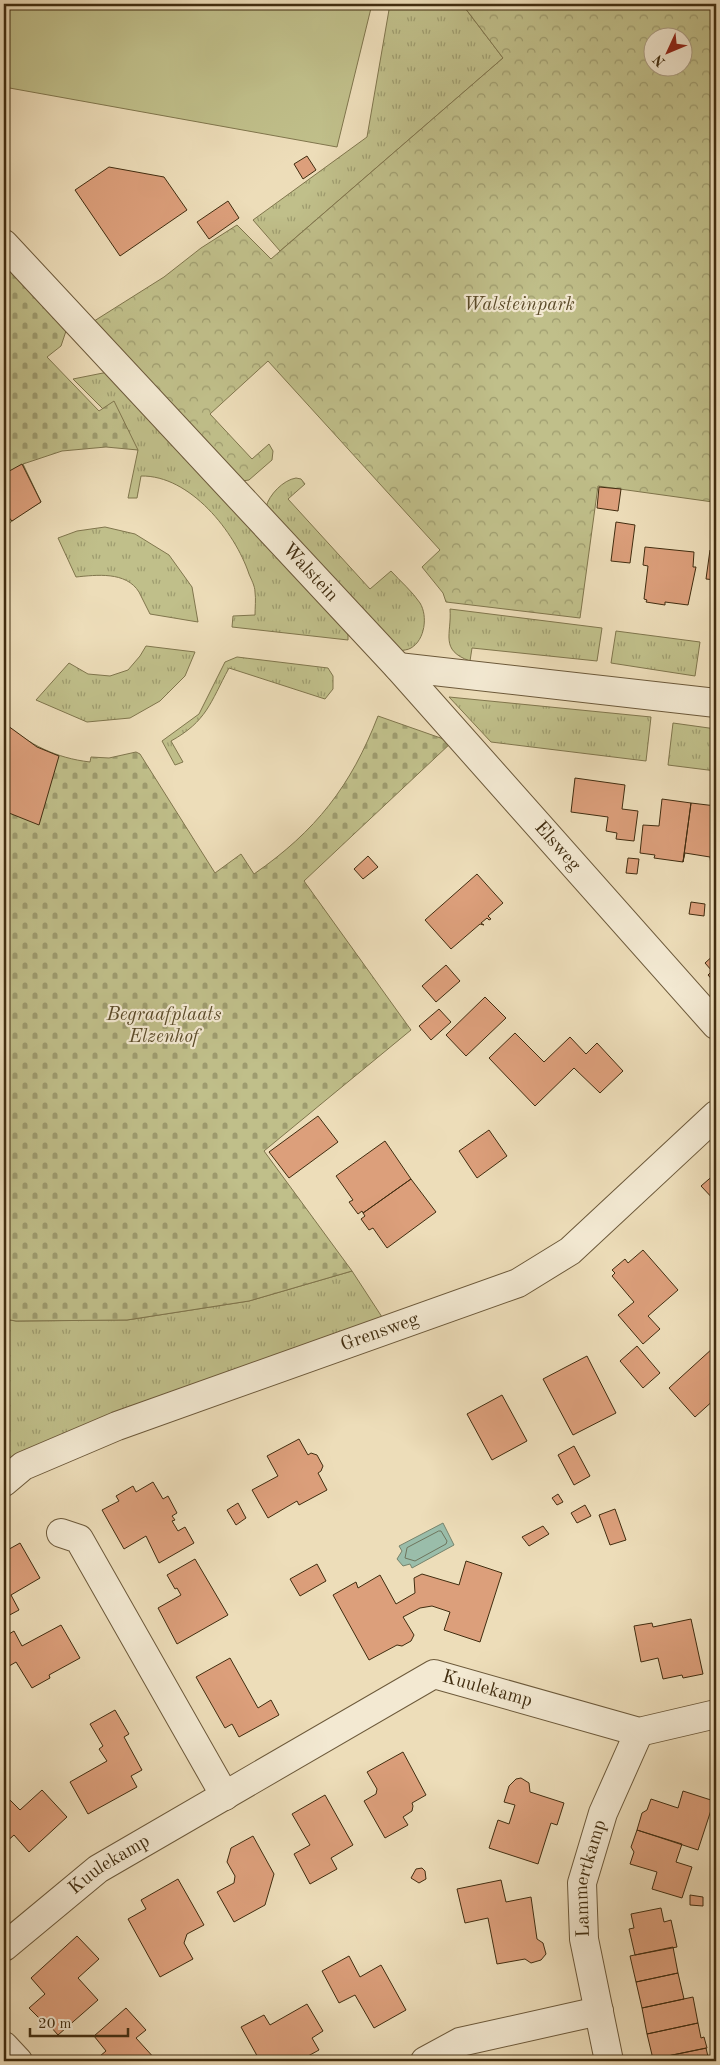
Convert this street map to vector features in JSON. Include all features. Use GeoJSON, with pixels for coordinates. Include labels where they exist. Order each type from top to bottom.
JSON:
{"type":"FeatureCollection","features":[{"type":"Feature","properties":{"kind":"street","name":"Walstein"},"geometry":{"type":"LineString","coordinates":[[4,244],[398,667]]}},
{"type":"Feature","properties":{"kind":"street"},"geometry":{"type":"LineString","coordinates":[[398,667],[716,704]]}},
{"type":"Feature","properties":{"kind":"street","name":"Elsweg"},"geometry":{"type":"LineString","coordinates":[[398,667],[716,1026]]}},
{"type":"Feature","properties":{"kind":"street","name":"Grensweg"},"geometry":{"type":"LineString","coordinates":[[4,1482],[24,1466],[117,1426],[518,1283],[570,1251],[716,1115]]}},
{"type":"Feature","properties":{"kind":"street"},"geometry":{"type":"LineString","coordinates":[[61,1533],[79,1539],[225,1796]]}},
{"type":"Feature","properties":{"kind":"street","name":"Kuulekamp"},"geometry":{"type":"LineString","coordinates":[[4,1947],[98,1869],[434,1674],[639,1732],[716,1714]]}},
{"type":"Feature","properties":{"kind":"street","name":"Lammertkamp"},"geometry":{"type":"LineString","coordinates":[[609,2061],[584,1939],[582,1883],[603,1813],[639,1732]]}},
{"type":"Feature","properties":{"kind":"street"},"geometry":{"type":"LineString","coordinates":[[425,2061],[460,2042],[599,2011]]}},
{"type":"Feature","properties":{"kind":"street"},"geometry":{"type":"LineString","coordinates":[[4,2046],[18,2061]]}},
{"type":"Feature","properties":{"kind":"green space"},"geometry":{"type":"Polygon","coordinates":[[[4,4],[372,4],[337,147],[4,87],[4,4]]]}},
{"type":"Feature","properties":{"kind":"green space"},"geometry":{"type":"Polygon","coordinates":[[[390,4],[462,4],[503,58],[280,251],[253,220],[367,137],[390,4]]]}},
{"type":"Feature","properties":{"kind":"green space","name":"Walsteinpark"},"geometry":{"type":"Polygon","coordinates":[[[462,4],[716,4],[716,484],[713,502],[598,486],[580,618],[446,602],[443,593],[422,567],[440,550],[268,361],[210,414],[252,459],[269,444],[273,451],[272,460],[249,480],[242,481],[91,323],[164,277],[201,248],[237,225],[271,259],[503,58],[462,4]]]}},
{"type":"Feature","properties":{"kind":"green space"},"geometry":{"type":"Polygon","coordinates":[[[4,264],[66,331],[61,346],[47,357],[99,411],[114,401],[138,450],[106,447],[62,451],[23,464],[41,502],[18,516],[4,528],[4,264]]]}},
{"type":"Feature","properties":{"kind":"green space"},"geometry":{"type":"Polygon","coordinates":[[[113,371],[348,630],[348,640],[232,627],[233,616],[255,615],[255,590],[253,583],[233,541],[222,524],[208,509],[193,495],[177,485],[159,478],[141,476],[137,498],[128,498],[138,450],[110,442],[105,411],[73,379],[113,371]]]}},
{"type":"Feature","properties":{"kind":"green space"},"geometry":{"type":"Polygon","coordinates":[[[291,479],[301,479],[305,484],[288,499],[370,589],[391,571],[420,603],[424,614],[424,627],[416,644],[411,648],[400,651],[266,507],[277,489],[291,479]]]}},
{"type":"Feature","properties":{"kind":"green space"},"geometry":{"type":"Polygon","coordinates":[[[105,527],[135,534],[169,555],[192,587],[198,622],[150,614],[139,592],[133,585],[119,577],[101,575],[76,577],[58,538],[77,531],[105,527]]]}},
{"type":"Feature","properties":{"kind":"green space"},"geometry":{"type":"Polygon","coordinates":[[[450,609],[602,628],[597,661],[472,648],[470,661],[460,657],[451,646],[449,640],[450,609]]]}},
{"type":"Feature","properties":{"kind":"green space"},"geometry":{"type":"Polygon","coordinates":[[[616,631],[700,642],[695,676],[611,663],[616,631]]]}},
{"type":"Feature","properties":{"kind":"green space"},"geometry":{"type":"Polygon","coordinates":[[[146,646],[195,652],[185,676],[160,701],[130,718],[87,722],[36,700],[69,663],[88,674],[110,676],[128,670],[146,646]]]}},
{"type":"Feature","properties":{"kind":"green space"},"geometry":{"type":"Polygon","coordinates":[[[237,657],[328,668],[333,676],[333,689],[325,699],[229,668],[212,701],[200,718],[183,734],[171,741],[183,762],[175,765],[162,741],[199,714],[225,662],[237,657]]]}},
{"type":"Feature","properties":{"kind":"green space"},"geometry":{"type":"Polygon","coordinates":[[[449,697],[651,717],[646,761],[491,742],[449,697]]]}},
{"type":"Feature","properties":{"kind":"green space","name":"Begraafplaats Elzenhof"},"geometry":{"type":"Polygon","coordinates":[[[378,716],[452,742],[304,881],[411,1030],[264,1151],[352,1271],[249,1301],[127,1320],[16,1321],[4,1319],[4,723],[24,738],[44,749],[78,760],[90,762],[91,757],[109,758],[136,752],[140,754],[215,873],[241,854],[254,874],[296,841],[329,805],[356,764],[378,716]]]}},
{"type":"Feature","properties":{"kind":"green space"},"geometry":{"type":"Polygon","coordinates":[[[673,723],[716,729],[716,771],[668,765],[673,723]]]}},
{"type":"Feature","properties":{"kind":"green space"},"geometry":{"type":"Polygon","coordinates":[[[352,1271],[382,1317],[246,1375],[14,1461],[4,1459],[4,1319],[16,1321],[127,1320],[249,1301],[352,1271]]]}},
{"type":"Feature","properties":{"kind":"water"},"geometry":{"type":"Polygon","coordinates":[[[443,1523],[454,1545],[412,1568],[410,1564],[403,1566],[397,1559],[402,1551],[399,1546],[443,1523]]]}},
{"type":"Feature","properties":{"kind":"building"},"geometry":{"type":"Polygon","coordinates":[[[307,156],[316,170],[303,179],[294,164],[307,156]]]}},
{"type":"Feature","properties":{"kind":"building"},"geometry":{"type":"Polygon","coordinates":[[[109,167],[164,177],[187,210],[120,256],[75,190],[109,167]]]}},
{"type":"Feature","properties":{"kind":"building"},"geometry":{"type":"Polygon","coordinates":[[[228,201],[239,218],[209,239],[197,222],[228,201]]]}},
{"type":"Feature","properties":{"kind":"building"},"geometry":{"type":"Polygon","coordinates":[[[22,464],[41,502],[12,521],[4,512],[4,474],[22,464]]]}},
{"type":"Feature","properties":{"kind":"building"},"geometry":{"type":"Polygon","coordinates":[[[599,487],[621,489],[618,511],[597,508],[599,487]]]}},
{"type":"Feature","properties":{"kind":"building"},"geometry":{"type":"Polygon","coordinates":[[[616,522],[635,525],[630,563],[611,561],[616,522]]]}},
{"type":"Feature","properties":{"kind":"building"},"geometry":{"type":"Polygon","coordinates":[[[645,547],[694,552],[693,567],[696,567],[688,605],[665,602],[665,605],[646,602],[647,600],[644,599],[648,566],[643,565],[645,547]]]}},
{"type":"Feature","properties":{"kind":"building"},"geometry":{"type":"Polygon","coordinates":[[[710,550],[716,550],[716,580],[706,579],[710,550]]]}},
{"type":"Feature","properties":{"kind":"building"},"geometry":{"type":"Polygon","coordinates":[[[4,723],[37,747],[59,756],[39,825],[4,811],[4,723]]]}},
{"type":"Feature","properties":{"kind":"building"},"geometry":{"type":"Polygon","coordinates":[[[575,778],[625,785],[622,809],[638,811],[634,841],[616,839],[617,833],[606,831],[608,817],[571,812],[575,778]]]}},
{"type":"Feature","properties":{"kind":"building"},"geometry":{"type":"Polygon","coordinates":[[[662,799],[691,803],[683,862],[654,858],[655,855],[640,853],[643,825],[659,826],[662,799]]]}},
{"type":"Feature","properties":{"kind":"building"},"geometry":{"type":"Polygon","coordinates":[[[691,803],[716,806],[711,865],[710,857],[685,853],[683,862],[691,803]]]}},
{"type":"Feature","properties":{"kind":"building"},"geometry":{"type":"Polygon","coordinates":[[[716,823],[716,866],[711,865],[716,823]]]}},
{"type":"Feature","properties":{"kind":"building"},"geometry":{"type":"Polygon","coordinates":[[[368,856],[378,867],[363,879],[354,869],[368,856]]]}},
{"type":"Feature","properties":{"kind":"building"},"geometry":{"type":"Polygon","coordinates":[[[628,858],[639,859],[637,874],[626,873],[628,858]]]}},
{"type":"Feature","properties":{"kind":"building"},"geometry":{"type":"Polygon","coordinates":[[[477,874],[503,903],[488,916],[491,919],[487,918],[481,923],[484,925],[480,924],[451,949],[425,920],[477,874]]]}},
{"type":"Feature","properties":{"kind":"building"},"geometry":{"type":"Polygon","coordinates":[[[691,902],[705,904],[704,916],[689,914],[691,902]]]}},
{"type":"Feature","properties":{"kind":"building"},"geometry":{"type":"Polygon","coordinates":[[[716,953],[716,984],[708,975],[712,971],[705,963],[716,953]]]}},
{"type":"Feature","properties":{"kind":"building"},"geometry":{"type":"Polygon","coordinates":[[[446,965],[460,981],[436,1002],[422,986],[446,965]]]}},
{"type":"Feature","properties":{"kind":"building"},"geometry":{"type":"Polygon","coordinates":[[[485,997],[506,1018],[466,1056],[446,1035],[485,997]]]}},
{"type":"Feature","properties":{"kind":"building"},"geometry":{"type":"Polygon","coordinates":[[[439,1009],[451,1022],[431,1040],[419,1026],[439,1009]]]}},
{"type":"Feature","properties":{"kind":"building"},"geometry":{"type":"Polygon","coordinates":[[[515,1033],[544,1062],[570,1037],[586,1054],[597,1043],[623,1071],[600,1093],[574,1068],[535,1106],[489,1058],[515,1033]]]}},
{"type":"Feature","properties":{"kind":"building"},"geometry":{"type":"Polygon","coordinates":[[[318,1116],[338,1142],[289,1178],[269,1152],[318,1116]]]}},
{"type":"Feature","properties":{"kind":"building"},"geometry":{"type":"Polygon","coordinates":[[[489,1130],[507,1156],[477,1178],[459,1151],[489,1130]]]}},
{"type":"Feature","properties":{"kind":"building"},"geometry":{"type":"Polygon","coordinates":[[[385,1141],[411,1179],[363,1213],[362,1211],[358,1214],[349,1202],[353,1200],[336,1176],[385,1141]]]}},
{"type":"Feature","properties":{"kind":"building"},"geometry":{"type":"Polygon","coordinates":[[[716,1173],[716,1202],[701,1186],[716,1173]]]}},
{"type":"Feature","properties":{"kind":"building"},"geometry":{"type":"Polygon","coordinates":[[[411,1179],[436,1212],[387,1248],[373,1228],[369,1230],[361,1219],[365,1216],[363,1213],[411,1179]]]}},
{"type":"Feature","properties":{"kind":"building"},"geometry":{"type":"Polygon","coordinates":[[[643,1250],[678,1290],[648,1316],[660,1329],[643,1344],[618,1315],[634,1302],[612,1276],[615,1273],[612,1270],[625,1259],[628,1263],[643,1250]]]}},
{"type":"Feature","properties":{"kind":"building"},"geometry":{"type":"Polygon","coordinates":[[[637,1346],[660,1373],[643,1388],[620,1361],[637,1346]]]}},
{"type":"Feature","properties":{"kind":"building"},"geometry":{"type":"Polygon","coordinates":[[[713,1348],[716,1351],[716,1398],[695,1417],[669,1388],[713,1348]]]}},
{"type":"Feature","properties":{"kind":"building"},"geometry":{"type":"Polygon","coordinates":[[[587,1356],[616,1413],[573,1435],[543,1379],[587,1356]]]}},
{"type":"Feature","properties":{"kind":"building"},"geometry":{"type":"Polygon","coordinates":[[[502,1395],[527,1441],[492,1460],[467,1414],[502,1395]]]}},
{"type":"Feature","properties":{"kind":"building"},"geometry":{"type":"Polygon","coordinates":[[[299,1439],[308,1455],[311,1453],[317,1455],[323,1466],[318,1473],[327,1490],[299,1505],[297,1501],[268,1518],[252,1490],[278,1476],[267,1456],[299,1439]]]}},
{"type":"Feature","properties":{"kind":"building"},"geometry":{"type":"Polygon","coordinates":[[[574,1446],[590,1476],[574,1485],[558,1455],[574,1446]]]}},
{"type":"Feature","properties":{"kind":"building"},"geometry":{"type":"Polygon","coordinates":[[[153,1482],[163,1499],[168,1496],[177,1513],[172,1516],[175,1520],[172,1521],[178,1531],[185,1527],[194,1543],[159,1563],[146,1536],[124,1549],[102,1510],[119,1501],[116,1496],[133,1486],[136,1492],[153,1482]]]}},
{"type":"Feature","properties":{"kind":"building"},"geometry":{"type":"Polygon","coordinates":[[[558,1494],[563,1502],[557,1505],[552,1498],[558,1494]]]}},
{"type":"Feature","properties":{"kind":"building"},"geometry":{"type":"Polygon","coordinates":[[[238,1503],[246,1518],[236,1525],[227,1510],[238,1503]]]}},
{"type":"Feature","properties":{"kind":"building"},"geometry":{"type":"Polygon","coordinates":[[[585,1505],[591,1516],[577,1523],[571,1513],[585,1505]]]}},
{"type":"Feature","properties":{"kind":"building"},"geometry":{"type":"Polygon","coordinates":[[[615,1509],[626,1540],[610,1545],[599,1515],[615,1509]]]}},
{"type":"Feature","properties":{"kind":"building"},"geometry":{"type":"Polygon","coordinates":[[[543,1526],[549,1534],[529,1546],[522,1537],[543,1526]]]}},
{"type":"Feature","properties":{"kind":"building"},"geometry":{"type":"Polygon","coordinates":[[[20,1543],[40,1578],[11,1595],[19,1610],[4,1618],[4,1552],[20,1543]]]}},
{"type":"Feature","properties":{"kind":"building"},"geometry":{"type":"Polygon","coordinates":[[[195,1559],[228,1615],[177,1644],[158,1608],[181,1595],[167,1575],[195,1559]]]}},
{"type":"Feature","properties":{"kind":"building"},"geometry":{"type":"Polygon","coordinates":[[[466,1561],[502,1573],[480,1642],[444,1630],[450,1612],[432,1606],[420,1608],[403,1617],[414,1635],[411,1641],[402,1646],[397,1645],[369,1660],[333,1595],[356,1582],[358,1588],[380,1575],[396,1604],[415,1593],[414,1578],[422,1574],[459,1585],[466,1561]]]}},
{"type":"Feature","properties":{"kind":"building"},"geometry":{"type":"Polygon","coordinates":[[[317,1564],[326,1581],[300,1596],[290,1579],[317,1564]]]}},
{"type":"Feature","properties":{"kind":"building"},"geometry":{"type":"Polygon","coordinates":[[[691,1619],[703,1674],[683,1678],[682,1675],[663,1679],[658,1658],[641,1662],[634,1626],[652,1623],[653,1627],[691,1619]]]}},
{"type":"Feature","properties":{"kind":"building"},"geometry":{"type":"Polygon","coordinates":[[[61,1625],[80,1658],[49,1675],[50,1678],[32,1688],[16,1662],[4,1669],[4,1637],[14,1631],[22,1646],[61,1625]]]}},
{"type":"Feature","properties":{"kind":"building"},"geometry":{"type":"Polygon","coordinates":[[[230,1658],[258,1708],[271,1700],[279,1715],[239,1737],[232,1724],[225,1728],[196,1677],[230,1658]]]}},
{"type":"Feature","properties":{"kind":"building"},"geometry":{"type":"Polygon","coordinates":[[[115,1710],[129,1734],[124,1737],[142,1770],[131,1776],[137,1787],[88,1814],[70,1782],[107,1761],[99,1749],[103,1746],[90,1724],[115,1710]]]}},
{"type":"Feature","properties":{"kind":"building"},"geometry":{"type":"Polygon","coordinates":[[[403,1752],[426,1795],[412,1803],[412,1811],[403,1817],[408,1825],[385,1838],[364,1801],[376,1794],[377,1789],[367,1772],[403,1752]]]}},
{"type":"Feature","properties":{"kind":"building"},"geometry":{"type":"Polygon","coordinates":[[[521,1778],[529,1783],[530,1792],[564,1803],[557,1825],[551,1823],[538,1864],[489,1848],[498,1820],[509,1824],[515,1805],[504,1802],[509,1786],[516,1779],[521,1778]]]}},
{"type":"Feature","properties":{"kind":"building"},"geometry":{"type":"Polygon","coordinates":[[[42,1790],[67,1817],[29,1852],[14,1835],[4,1844],[4,1800],[7,1797],[20,1810],[42,1790]]]}},
{"type":"Feature","properties":{"kind":"building"},"geometry":{"type":"Polygon","coordinates":[[[683,1791],[714,1801],[698,1850],[637,1830],[642,1813],[647,1810],[651,1799],[678,1808],[683,1791]]]}},
{"type":"Feature","properties":{"kind":"building"},"geometry":{"type":"Polygon","coordinates":[[[325,1795],[353,1845],[331,1858],[337,1869],[310,1884],[294,1854],[310,1845],[292,1814],[325,1795]]]}},
{"type":"Feature","properties":{"kind":"building"},"geometry":{"type":"Polygon","coordinates":[[[637,1830],[682,1844],[676,1862],[692,1867],[682,1898],[652,1889],[657,1872],[630,1864],[634,1852],[631,1847],[637,1830]]]}},
{"type":"Feature","properties":{"kind":"building"},"geometry":{"type":"Polygon","coordinates":[[[253,1836],[274,1874],[265,1905],[234,1922],[217,1892],[234,1883],[235,1876],[227,1862],[231,1848],[253,1836]]]}},
{"type":"Feature","properties":{"kind":"building"},"geometry":{"type":"Polygon","coordinates":[[[422,1868],[425,1871],[426,1879],[419,1883],[411,1878],[416,1869],[422,1868]]]}},
{"type":"Feature","properties":{"kind":"building"},"geometry":{"type":"Polygon","coordinates":[[[178,1879],[204,1925],[187,1934],[184,1943],[193,1959],[160,1977],[128,1919],[146,1909],[141,1900],[178,1879]]]}},
{"type":"Feature","properties":{"kind":"building"},"geometry":{"type":"Polygon","coordinates":[[[501,1880],[506,1902],[531,1897],[537,1939],[543,1943],[546,1954],[541,1960],[531,1963],[525,1959],[497,1964],[488,1918],[465,1923],[457,1889],[501,1880]]]}},
{"type":"Feature","properties":{"kind":"building"},"geometry":{"type":"Polygon","coordinates":[[[690,1895],[703,1897],[703,1906],[690,1905],[690,1895]]]}},
{"type":"Feature","properties":{"kind":"building"},"geometry":{"type":"Polygon","coordinates":[[[661,1908],[664,1922],[671,1920],[677,1947],[635,1955],[629,1929],[634,1928],[631,1914],[661,1908]]]}},
{"type":"Feature","properties":{"kind":"building"},"geometry":{"type":"Polygon","coordinates":[[[77,1936],[99,1959],[78,1978],[98,2000],[58,2035],[42,2017],[40,2019],[29,2008],[45,1994],[31,1978],[77,1936]]]}},
{"type":"Feature","properties":{"kind":"building"},"geometry":{"type":"Polygon","coordinates":[[[673,1947],[678,1973],[636,1982],[630,1956],[673,1947]]]}},
{"type":"Feature","properties":{"kind":"building"},"geometry":{"type":"Polygon","coordinates":[[[349,1956],[360,1977],[381,1965],[406,2010],[374,2028],[355,1995],[339,2003],[322,1971],[349,1956]]]}},
{"type":"Feature","properties":{"kind":"building"},"geometry":{"type":"Polygon","coordinates":[[[678,1973],[684,1999],[642,2008],[636,1982],[678,1973]]]}},
{"type":"Feature","properties":{"kind":"building"},"geometry":{"type":"Polygon","coordinates":[[[693,1997],[698,2023],[647,2034],[642,2008],[693,1997]]]}},
{"type":"Feature","properties":{"kind":"building"},"geometry":{"type":"Polygon","coordinates":[[[307,2004],[323,2031],[312,2038],[319,2050],[299,2061],[260,2061],[241,2027],[264,2015],[270,2025],[307,2004]]]}},
{"type":"Feature","properties":{"kind":"building"},"geometry":{"type":"Polygon","coordinates":[[[126,2008],[146,2030],[136,2038],[156,2060],[94,2061],[106,2051],[94,2036],[126,2008]]]}},
{"type":"Feature","properties":{"kind":"building"},"geometry":{"type":"Polygon","coordinates":[[[698,2023],[701,2038],[704,2037],[707,2048],[653,2059],[647,2034],[698,2023]]]}},
{"type":"Feature","properties":{"kind":"building"},"geometry":{"type":"Polygon","coordinates":[[[706,2048],[709,2061],[653,2061],[653,2059],[706,2048]]]}}]}
